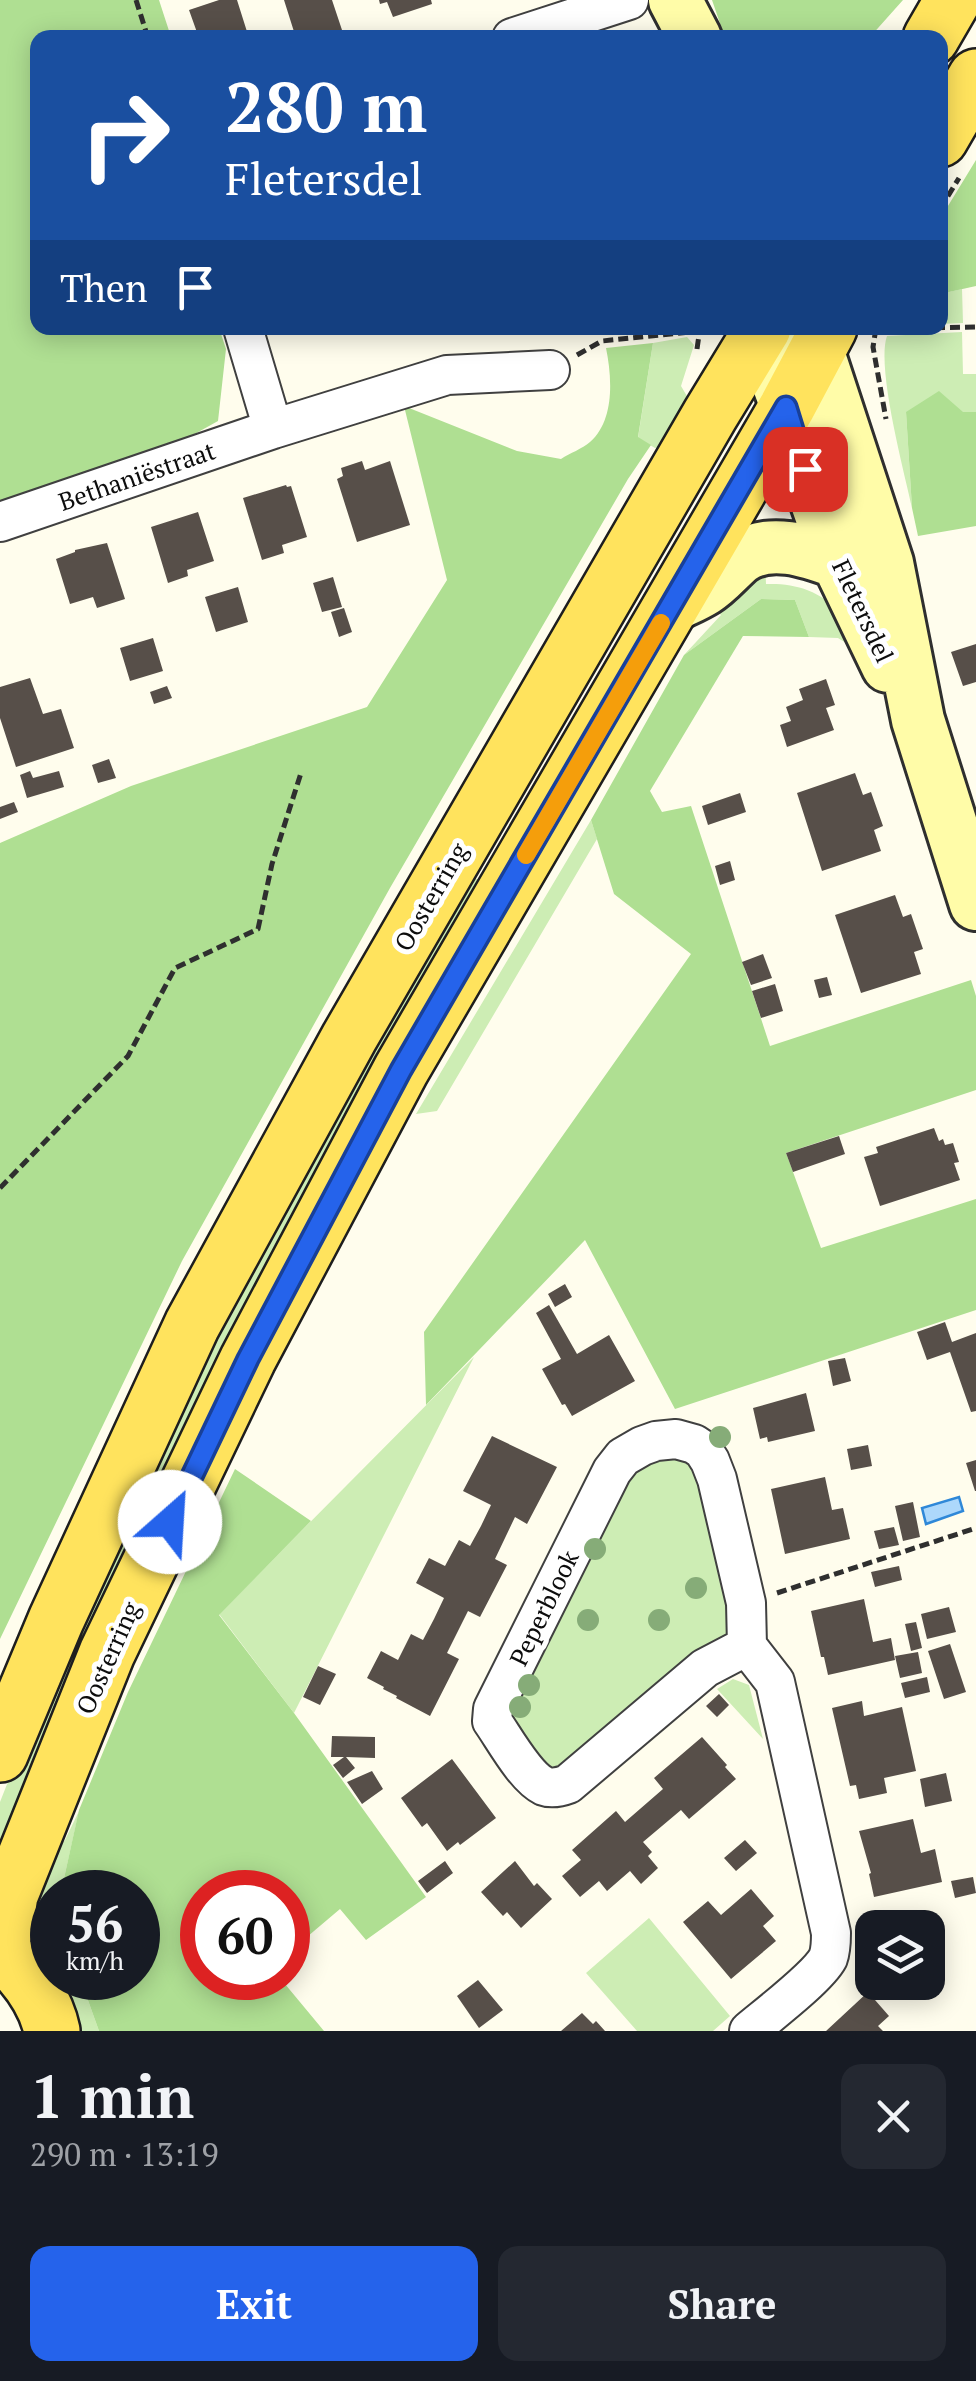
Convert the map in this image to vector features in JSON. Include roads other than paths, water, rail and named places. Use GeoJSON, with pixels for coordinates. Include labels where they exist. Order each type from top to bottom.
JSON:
{"type":"FeatureCollection","features":[{"type":"Feature","properties":{"kind":"main road"},"geometry":{"type":"LineString","coordinates":[[936,30],[953,0]]}},
{"type":"Feature","properties":{"kind":"main road"},"geometry":{"type":"LineString","coordinates":[[948,125],[976,77]]}},
{"type":"Feature","properties":{"kind":"main road","name":"Oosterring"},"geometry":{"type":"LineString","coordinates":[[52,2031],[32,1984],[1,1952],[10,1895],[107,1653],[248,1359],[401,1070],[786,407],[822,335]]}},
{"type":"Feature","properties":{"kind":"main road","name":"Oosterring"},"geometry":{"type":"LineString","coordinates":[[0,1754],[56,1620],[192,1326],[349,1038],[822,335]]}},
{"type":"Feature","properties":{"kind":"street"},"geometry":{"type":"LineString","coordinates":[[537,30],[629,0]]}},
{"type":"Feature","properties":{"kind":"street"},"geometry":{"type":"LineString","coordinates":[[673,0],[675,30]]}},
{"type":"Feature","properties":{"kind":"street"},"geometry":{"type":"LineString","coordinates":[[673,0],[690,30]]}},
{"type":"Feature","properties":{"kind":"street"},"geometry":{"type":"LineString","coordinates":[[245,335],[273,429]]}},
{"type":"Feature","properties":{"kind":"street","name":"Fletersdel"},"geometry":{"type":"LineString","coordinates":[[825,335],[886,562],[918,720],[976,904]]}},
{"type":"Feature","properties":{"kind":"street","name":"Bethaniëstraat"},"geometry":{"type":"LineString","coordinates":[[0,522],[273,429],[447,375],[550,370]]}},
{"type":"Feature","properties":{"kind":"street","name":"Fletersdel"},"geometry":{"type":"LineString","coordinates":[[786,407],[838,562],[918,720]]}},
{"type":"Feature","properties":{"kind":"street"},"geometry":{"type":"LineString","coordinates":[[670,607],[707,588],[744,555],[769,548],[782,546],[838,562]]}},
{"type":"Feature","properties":{"kind":"street","name":"Peperblook"},"geometry":{"type":"LineString","coordinates":[[676,1439],[694,1444],[710,1461],[718,1480],[746,1603],[747,1646],[705,1668],[568,1784],[555,1788],[532,1777],[492,1720],[612,1471],[623,1457],[656,1441],[676,1439]]}},
{"type":"Feature","properties":{"kind":"street"},"geometry":{"type":"LineString","coordinates":[[747,1646],[775,1682],[831,1948],[827,1960],[802,1986],[749,2031]]}},
{"type":"Feature","properties":{"kind":"water"},"geometry":{"type":"Polygon","coordinates":[[[959,1497],[963,1511],[926,1524],[922,1508],[959,1497]]]}}]}
